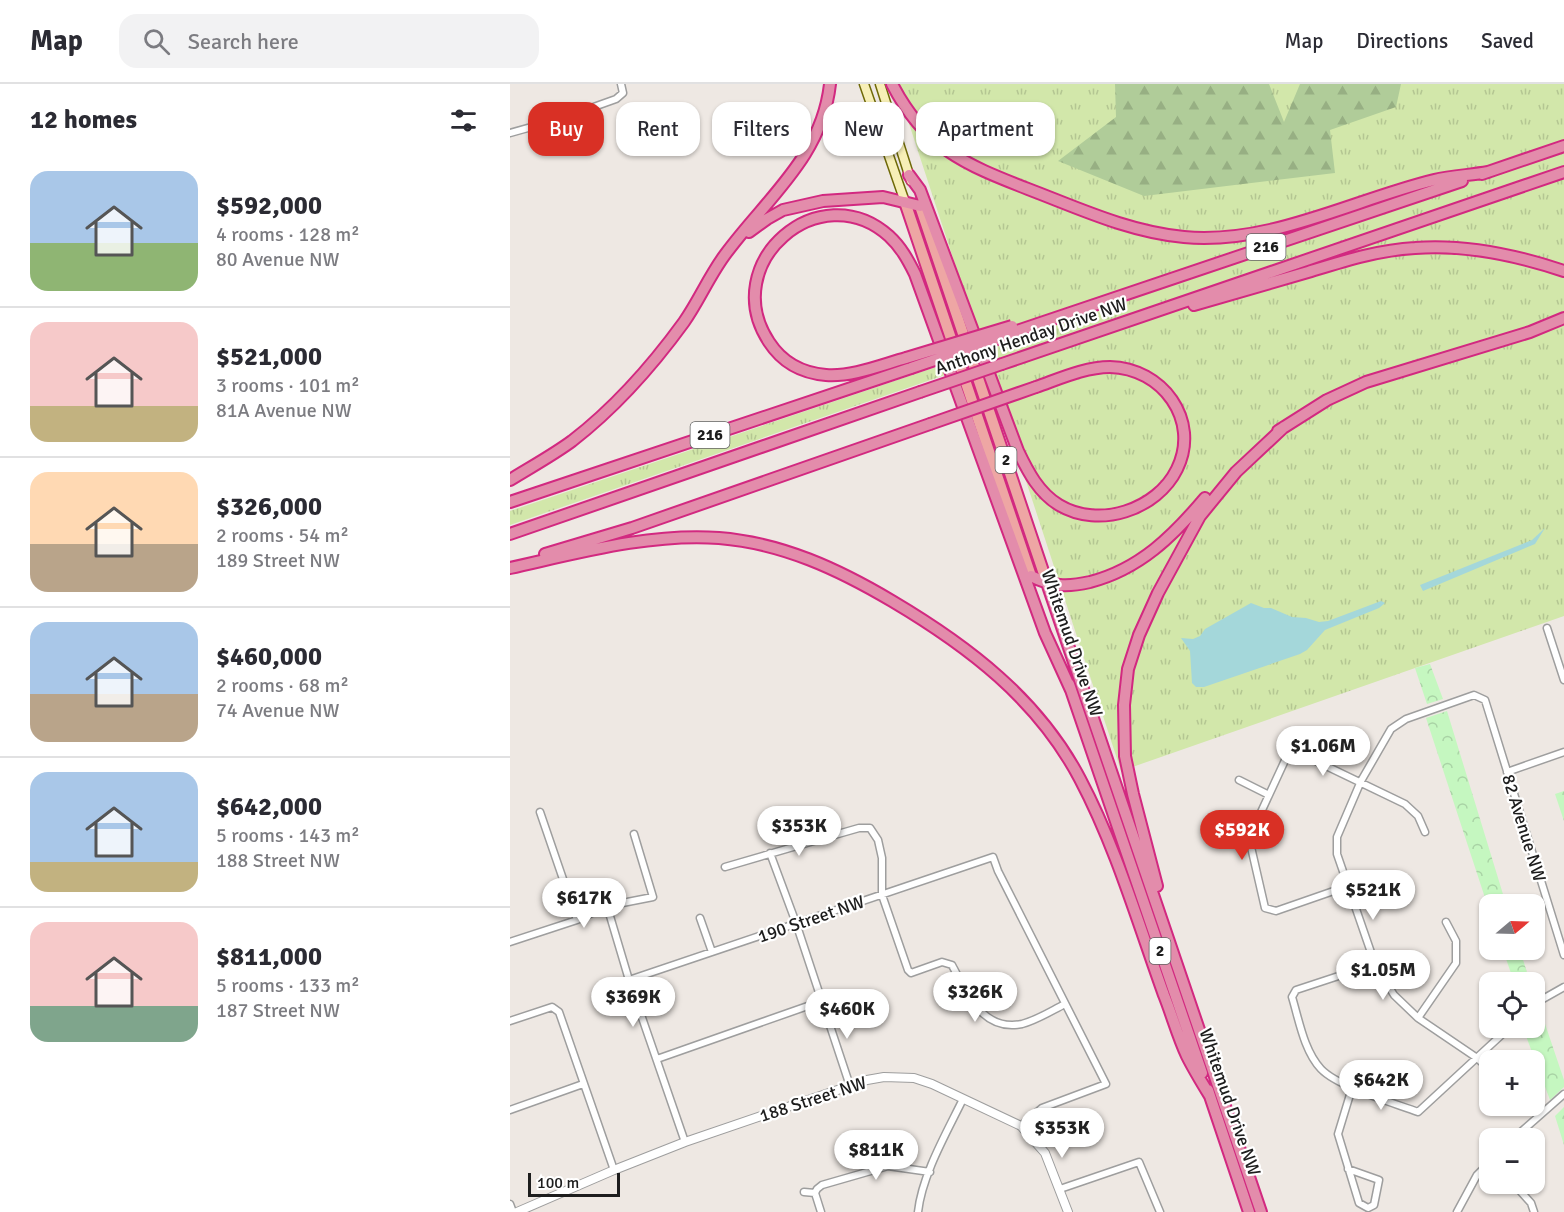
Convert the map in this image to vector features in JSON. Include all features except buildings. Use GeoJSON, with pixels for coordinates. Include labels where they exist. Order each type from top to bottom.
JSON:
{"type":"FeatureCollection","features":[{"type":"Feature","properties":{"kind":"highway"},"geometry":{"type":"LineString","coordinates":[[510,480],[571,441],[613,406],[641,378],[685,320],[726,252],[803,160],[820,128],[829,97],[830,84]]}},
{"type":"Feature","properties":{"kind":"highway"},"geometry":{"type":"LineString","coordinates":[[892,84],[905,108],[925,131],[959,159],[978,170],[1128,226],[1153,233],[1213,238],[1248,234],[1435,180],[1488,172]]}},
{"type":"Feature","properties":{"kind":"highway","name":"Anthony Henday Drive NW"},"geometry":{"type":"LineString","coordinates":[[510,502],[909,363],[1013,329],[1044,322],[1564,146]]}},
{"type":"Feature","properties":{"kind":"highway","name":"Anthony Henday Drive NW"},"geometry":{"type":"LineString","coordinates":[[510,534],[1564,172]]}},
{"type":"Feature","properties":{"kind":"highway"},"geometry":{"type":"LineString","coordinates":[[510,566],[632,528],[930,424],[1036,387],[1086,370],[1108,367],[1121,368],[1149,377],[1168,393],[1177,406],[1182,421],[1184,449],[1176,471],[1159,493],[1146,503],[1120,513],[1102,516],[1084,515],[1058,504],[1032,478],[1018,452],[920,190],[909,175]]}},
{"type":"Feature","properties":{"kind":"highway"},"geometry":{"type":"LineString","coordinates":[[726,252],[767,219],[783,210],[802,204],[862,197],[883,197],[920,206]]}},
{"type":"Feature","properties":{"kind":"highway","name":"Whitemud Drive NW"},"geometry":{"type":"LineString","coordinates":[[905,202],[1250,1212]]}},
{"type":"Feature","properties":{"kind":"highway","name":"Whitemud Drive NW"},"geometry":{"type":"LineString","coordinates":[[920,206],[1261,1212]]}},
{"type":"Feature","properties":{"kind":"highway"},"geometry":{"type":"LineString","coordinates":[[909,363],[827,375],[806,371],[782,357],[771,345],[762,329],[755,301],[760,269],[774,244],[785,233],[802,224],[820,218],[842,216],[879,228],[904,253],[915,274],[1045,633],[1071,690]]}},
{"type":"Feature","properties":{"kind":"highway"},"geometry":{"type":"LineString","coordinates":[[1161,309],[1179,310],[1351,259],[1417,247],[1469,248],[1496,252],[1564,271]]}},
{"type":"Feature","properties":{"kind":"highway"},"geometry":{"type":"LineString","coordinates":[[1031,576],[1060,587],[1074,586],[1100,579],[1135,564],[1159,547],[1181,526],[1232,469],[1255,448],[1327,400],[1366,382],[1530,332],[1564,318]]}},
{"type":"Feature","properties":{"kind":"highway"},"geometry":{"type":"LineString","coordinates":[[1186,994],[1143,834],[1125,756],[1124,705],[1128,669],[1138,635],[1200,516],[1236,472],[1284,427]]}},
{"type":"Feature","properties":{"kind":"highway"},"geometry":{"type":"LineString","coordinates":[[510,566],[607,547],[667,539],[719,538],[752,542],[785,550],[859,581],[951,637],[982,660],[1013,689],[1052,736],[1080,778],[1113,853],[1187,1056],[1210,1095]]}},
{"type":"Feature","properties":{"kind":"main road","name":"Whitemud Drive NW"},"geometry":{"type":"LineString","coordinates":[[864,84],[905,202]]}},
{"type":"Feature","properties":{"kind":"main road","name":"Whitemud Drive NW"},"geometry":{"type":"LineString","coordinates":[[880,84],[920,206]]}},
{"type":"Feature","properties":{"kind":"street"},"geometry":{"type":"LineString","coordinates":[[510,133],[560,119],[616,99],[622,93],[621,84]]}},
{"type":"Feature","properties":{"kind":"street"},"geometry":{"type":"LineString","coordinates":[[1547,628],[1562,666],[1564,680]]}},
{"type":"Feature","properties":{"kind":"street","name":"82 Avenue NW"},"geometry":{"type":"LineString","coordinates":[[1361,781],[1391,729],[1406,719],[1474,695],[1485,700],[1564,955]]}},
{"type":"Feature","properties":{"kind":"street"},"geometry":{"type":"LineString","coordinates":[[1348,886],[1276,911],[1265,908],[1251,847],[1256,823],[1287,756],[1295,751],[1405,804],[1418,816],[1425,832]]}},
{"type":"Feature","properties":{"kind":"street"},"geometry":{"type":"LineString","coordinates":[[1507,772],[1564,752]]}},
{"type":"Feature","properties":{"kind":"street"},"geometry":{"type":"LineString","coordinates":[[1239,780],[1269,795]]}},
{"type":"Feature","properties":{"kind":"street"},"geometry":{"type":"LineString","coordinates":[[1361,781],[1337,837],[1337,854],[1375,964],[1394,995],[1418,1018],[1477,1058]]}},
{"type":"Feature","properties":{"kind":"street"},"geometry":{"type":"LineString","coordinates":[[540,812],[577,920]]}},
{"type":"Feature","properties":{"kind":"street"},"geometry":{"type":"LineString","coordinates":[[724,867],[859,828],[870,828],[878,840],[882,858],[882,895],[908,970],[912,973],[942,962],[952,965],[976,1008],[986,1017],[1008,1024],[1030,1021],[1065,1004],[1106,1084],[1042,1108],[1021,1126],[1045,1153],[1068,1212]]}},
{"type":"Feature","properties":{"kind":"street"},"geometry":{"type":"LineString","coordinates":[[510,942],[577,920],[606,906],[653,897],[634,834]]}},
{"type":"Feature","properties":{"kind":"street"},"geometry":{"type":"LineString","coordinates":[[770,853],[796,923],[850,1086]]}},
{"type":"Feature","properties":{"kind":"street","name":"190 Street NW"},"geometry":{"type":"LineString","coordinates":[[628,980],[993,857],[1065,1004]]}},
{"type":"Feature","properties":{"kind":"street"},"geometry":{"type":"LineString","coordinates":[[606,906],[628,980],[685,1142]]}},
{"type":"Feature","properties":{"kind":"street"},"geometry":{"type":"LineString","coordinates":[[700,918],[712,952]]}},
{"type":"Feature","properties":{"kind":"street"},"geometry":{"type":"LineString","coordinates":[[1418,1018],[1456,963],[1456,941],[1446,922]]}},
{"type":"Feature","properties":{"kind":"street"},"geometry":{"type":"LineString","coordinates":[[1375,964],[1296,990],[1292,997],[1309,1050],[1322,1070],[1352,1088],[1418,1112],[1498,1038]]}},
{"type":"Feature","properties":{"kind":"street"},"geometry":{"type":"LineString","coordinates":[[1545,998],[1564,987]]}},
{"type":"Feature","properties":{"kind":"street"},"geometry":{"type":"LineString","coordinates":[[657,1059],[822,1001]]}},
{"type":"Feature","properties":{"kind":"street"},"geometry":{"type":"LineString","coordinates":[[510,1022],[552,1007],[559,1012],[614,1170]]}},
{"type":"Feature","properties":{"kind":"street","name":"188 Street NW"},"geometry":{"type":"LineString","coordinates":[[515,1212],[685,1142],[850,1086],[884,1077],[914,1078],[1021,1126]]}},
{"type":"Feature","properties":{"kind":"street"},"geometry":{"type":"LineString","coordinates":[[510,1110],[583,1084]]}},
{"type":"Feature","properties":{"kind":"street"},"geometry":{"type":"LineString","coordinates":[[1348,1169],[1379,1180],[1374,1205],[1368,1208],[1359,1203],[1348,1169],[1338,1134],[1352,1088]]}},
{"type":"Feature","properties":{"kind":"street"},"geometry":{"type":"LineString","coordinates":[[1545,1110],[1564,1094]]}},
{"type":"Feature","properties":{"kind":"street"},"geometry":{"type":"LineString","coordinates":[[918,1212],[920,1199],[930,1172],[963,1099]]}},
{"type":"Feature","properties":{"kind":"street"},"geometry":{"type":"LineString","coordinates":[[1525,1128],[1538,1116]]}},
{"type":"Feature","properties":{"kind":"street"},"geometry":{"type":"LineString","coordinates":[[1060,1189],[1139,1162],[1160,1212]]}},
{"type":"Feature","properties":{"kind":"street"},"geometry":{"type":"LineString","coordinates":[[815,1193],[822,1185],[888,1166],[930,1172]]}},
{"type":"Feature","properties":{"kind":"street"},"geometry":{"type":"LineString","coordinates":[[1457,1212],[1479,1173]]}},
{"type":"Feature","properties":{"kind":"street"},"geometry":{"type":"LineString","coordinates":[[804,1192],[815,1193]]}},
{"type":"Feature","properties":{"kind":"street"},"geometry":{"type":"LineString","coordinates":[[815,1193],[821,1212]]}},
{"type":"Feature","properties":{"kind":"street"},"geometry":{"type":"LineString","coordinates":[[1523,1194],[1531,1203],[1534,1212]]}},
{"type":"Feature","properties":{"kind":"street"},"geometry":{"type":"LineString","coordinates":[[510,1204],[515,1212]]}},
{"type":"Feature","properties":{"kind":"green space"},"geometry":{"type":"Polygon","coordinates":[[[896,84],[1564,84],[1564,616],[1121,771],[920,156],[1055,156],[1055,102],[916,102],[916,145],[904,102],[902,102],[896,84]]]}},
{"type":"Feature","properties":{"kind":"green space"},"geometry":{"type":"Polygon","coordinates":[[[1115,84],[1269,84],[1284,122],[1300,84],[1401,84],[1396,107],[1330,130],[1335,173],[1144,196],[1058,161],[1116,117],[1115,84]]]}},
{"type":"Feature","properties":{"kind":"green space"},"geometry":{"type":"Polygon","coordinates":[[[942,365],[945,375],[510,525],[510,511],[942,365]]]}},
{"type":"Feature","properties":{"kind":"green space"},"geometry":{"type":"Polygon","coordinates":[[[1430,664],[1443,699],[1427,704],[1415,668],[1430,664]]]}},
{"type":"Feature","properties":{"kind":"green space"},"geometry":{"type":"Polygon","coordinates":[[[1447,711],[1503,894],[1484,894],[1426,718],[1447,711]]]}},
{"type":"Feature","properties":{"kind":"green space"},"geometry":{"type":"Polygon","coordinates":[[[1564,791],[1564,821],[1555,794],[1564,791]]]}},
{"type":"Feature","properties":{"kind":"green space"},"geometry":{"type":"Polygon","coordinates":[[[1506,960],[1523,960],[1527,972],[1511,972],[1506,960]]]}},
{"type":"Feature","properties":{"kind":"green space"},"geometry":{"type":"Polygon","coordinates":[[[1545,1024],[1564,1080],[1564,1087],[1550,1100],[1545,1087],[1545,1050],[1531,1050],[1527,1038],[1545,1038],[1545,1024]]]}},
{"type":"Feature","properties":{"kind":"green space"},"geometry":{"type":"Polygon","coordinates":[[[1564,1107],[1564,1145],[1555,1116],[1564,1107]]]}},
{"type":"Feature","properties":{"kind":"water"},"geometry":{"type":"Polygon","coordinates":[[[1545,528],[1535,544],[1423,591],[1420,585],[1532,540],[1545,528]]]}},
{"type":"Feature","properties":{"kind":"water"},"geometry":{"type":"Polygon","coordinates":[[[1381,601],[1385,603],[1379,608],[1325,630],[1307,650],[1300,654],[1204,687],[1196,687],[1192,683],[1190,651],[1181,638],[1193,639],[1200,636],[1205,629],[1251,603],[1292,617],[1319,622],[1328,621],[1381,601]]]}}]}
